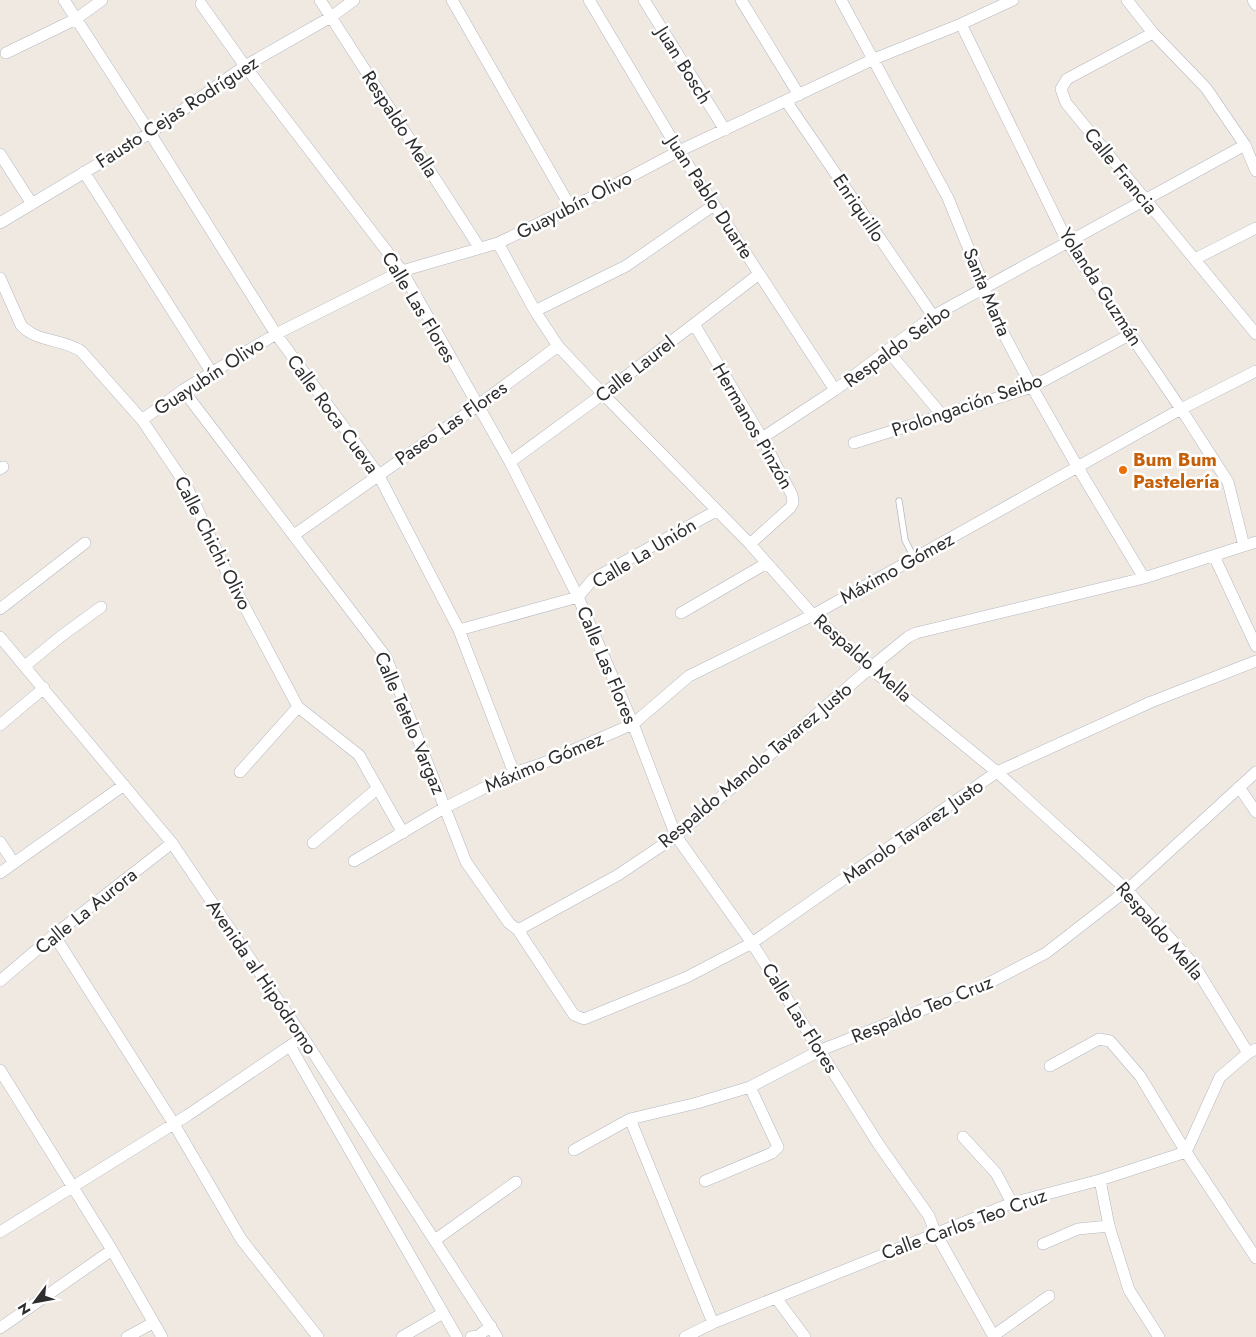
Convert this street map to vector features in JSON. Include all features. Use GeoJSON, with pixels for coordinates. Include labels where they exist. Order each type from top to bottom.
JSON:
{"type":"FeatureCollection","features":[{"type":"Feature","properties":{"kind":"street","name":"Calle Roca Cueva"},"geometry":{"type":"LineString","coordinates":[[64,0],[276,334],[378,474],[459,630],[514,772]]}},
{"type":"Feature","properties":{"kind":"street"},"geometry":{"type":"LineString","coordinates":[[6,53],[76,19],[102,0]]}},
{"type":"Feature","properties":{"kind":"street","name":"Respaldo Mella"},"geometry":{"type":"LineString","coordinates":[[320,0],[479,247]]}},
{"type":"Feature","properties":{"kind":"street","name":"Fausto Cejas Rodríguez"},"geometry":{"type":"LineString","coordinates":[[0,224],[150,133],[245,66],[331,17],[354,0]]}},
{"type":"Feature","properties":{"kind":"street"},"geometry":{"type":"LineString","coordinates":[[452,0],[571,208]]}},
{"type":"Feature","properties":{"kind":"street","name":"Juan Pablo Duarte"},"geometry":{"type":"LineString","coordinates":[[589,0],[679,151],[835,390]]}},
{"type":"Feature","properties":{"kind":"street","name":"Juan Bosch"},"geometry":{"type":"LineString","coordinates":[[644,0],[725,130]]}},
{"type":"Feature","properties":{"kind":"street"},"geometry":{"type":"LineString","coordinates":[[742,0],[799,95]]}},
{"type":"Feature","properties":{"kind":"street","name":"Santa Marta"},"geometry":{"type":"LineString","coordinates":[[841,0],[948,198],[985,289],[992,312],[1077,466],[1144,578]]}},
{"type":"Feature","properties":{"kind":"street","name":"Guayubín Olivo"},"geometry":{"type":"LineString","coordinates":[[142,420],[183,390],[276,334],[402,271],[498,242],[571,208],[679,151],[874,59],[961,24],[1013,0]]}},
{"type":"Feature","properties":{"kind":"street"},"geometry":{"type":"LineString","coordinates":[[1127,0],[1153,33],[1206,88],[1245,145],[1256,171]]}},
{"type":"Feature","properties":{"kind":"street"},"geometry":{"type":"LineString","coordinates":[[1253,0],[1256,5]]}},
{"type":"Feature","properties":{"kind":"street","name":"Calle Las Flores"},"geometry":{"type":"LineString","coordinates":[[201,4],[245,66],[402,271],[510,462],[578,597],[633,724],[676,836],[752,943],[880,1145],[929,1216],[935,1232],[993,1336]]}},
{"type":"Feature","properties":{"kind":"street","name":"Yolanda Guzmán"},"geometry":{"type":"LineString","coordinates":[[961,24],[1068,243],[1131,334],[1228,482],[1244,546]]}},
{"type":"Feature","properties":{"kind":"street","name":"Calle Francia"},"geometry":{"type":"LineString","coordinates":[[1153,33],[1068,79],[1061,89],[1066,103],[1256,334]]}},
{"type":"Feature","properties":{"kind":"street","name":"Enriquillo"},"geometry":{"type":"LineString","coordinates":[[786,101],[933,316]]}},
{"type":"Feature","properties":{"kind":"street","name":"Respaldo Seibo"},"geometry":{"type":"LineString","coordinates":[[762,438],[835,390],[933,316],[1245,145]]}},
{"type":"Feature","properties":{"kind":"street"},"geometry":{"type":"LineString","coordinates":[[0,154],[32,204]]}},
{"type":"Feature","properties":{"kind":"street"},"geometry":{"type":"LineString","coordinates":[[84,172],[212,373]]}},
{"type":"Feature","properties":{"kind":"street"},"geometry":{"type":"LineString","coordinates":[[535,311],[626,266],[714,205]]}},
{"type":"Feature","properties":{"kind":"street"},"geometry":{"type":"LineString","coordinates":[[1195,260],[1256,228]]}},
{"type":"Feature","properties":{"kind":"street","name":"Respaldo Mella"},"geometry":{"type":"LineString","coordinates":[[498,242],[535,311],[558,346],[750,544],[813,615],[870,668],[998,772],[1127,890],[1194,966],[1252,1051]]}},
{"type":"Feature","properties":{"kind":"street","name":"Calle Laurel"},"geometry":{"type":"LineString","coordinates":[[510,462],[603,394],[759,274]]}},
{"type":"Feature","properties":{"kind":"street","name":"Calle Chichi Olivo"},"geometry":{"type":"LineString","coordinates":[[0,278],[26,330],[32,334],[69,344],[81,351],[142,420],[186,485],[230,579],[298,707],[360,755],[404,833]]}},
{"type":"Feature","properties":{"kind":"street","name":"Hermanos Pinzón"},"geometry":{"type":"LineString","coordinates":[[694,324],[762,438],[792,495],[794,503],[790,508],[750,544]]}},
{"type":"Feature","properties":{"kind":"street","name":"Prolongación Seibo"},"geometry":{"type":"LineString","coordinates":[[854,443],[1032,387],[1131,334]]}},
{"type":"Feature","properties":{"kind":"street","name":"Paseo Las Flores"},"geometry":{"type":"LineString","coordinates":[[294,535],[477,406],[558,346]]}},
{"type":"Feature","properties":{"kind":"street"},"geometry":{"type":"LineString","coordinates":[[888,351],[942,415]]}},
{"type":"Feature","properties":{"kind":"street","name":"Máximo Gómez"},"geometry":{"type":"LineString","coordinates":[[354,861],[444,808],[514,772],[541,764],[633,724],[689,676],[813,615],[1077,466],[1181,409],[1256,371]]}},
{"type":"Feature","properties":{"kind":"street","name":"Calle Tetelo Vargaz"},"geometry":{"type":"LineString","coordinates":[[183,390],[386,657],[466,862],[509,923],[518,930],[574,1015],[581,1019]]}},
{"type":"Feature","properties":{"kind":"street","name":"Calle La Unión"},"geometry":{"type":"LineString","coordinates":[[459,630],[578,597],[593,579],[716,510]]}},
{"type":"Feature","properties":{"kind":"street","name":"Respaldo Manolo Tavarez Justo"},"geometry":{"type":"LineString","coordinates":[[518,930],[618,875],[676,836],[908,637],[916,633],[1144,578],[1256,542]]}},
{"type":"Feature","properties":{"kind":"street"},"geometry":{"type":"LineString","coordinates":[[0,609],[85,543]]}},
{"type":"Feature","properties":{"kind":"street"},"geometry":{"type":"LineString","coordinates":[[1214,556],[1256,646]]}},
{"type":"Feature","properties":{"kind":"street"},"geometry":{"type":"LineString","coordinates":[[681,613],[767,563]]}},
{"type":"Feature","properties":{"kind":"street"},"geometry":{"type":"LineString","coordinates":[[24,666],[72,627],[101,607]]}},
{"type":"Feature","properties":{"kind":"street","name":"Avenida al Hipódromo"},"geometry":{"type":"LineString","coordinates":[[0,637],[172,843],[303,1037],[497,1337]]}},
{"type":"Feature","properties":{"kind":"street","name":"Manolo Tavarez Justo"},"geometry":{"type":"LineString","coordinates":[[581,1019],[687,976],[752,943],[998,772],[1151,702],[1256,661]]}},
{"type":"Feature","properties":{"kind":"street"},"geometry":{"type":"LineString","coordinates":[[0,725],[44,688]]}},
{"type":"Feature","properties":{"kind":"street"},"geometry":{"type":"LineString","coordinates":[[240,772],[298,707]]}},
{"type":"Feature","properties":{"kind":"street","name":"Respaldo Teo Cruz"},"geometry":{"type":"LineString","coordinates":[[574,1150],[630,1119],[750,1088],[821,1050],[985,984],[1046,953],[1127,890],[1256,772]]}},
{"type":"Feature","properties":{"kind":"street"},"geometry":{"type":"LineString","coordinates":[[0,873],[124,785]]}},
{"type":"Feature","properties":{"kind":"street"},"geometry":{"type":"LineString","coordinates":[[314,843],[378,788]]}},
{"type":"Feature","properties":{"kind":"street"},"geometry":{"type":"LineString","coordinates":[[1239,788],[1256,812]]}},
{"type":"Feature","properties":{"kind":"street"},"geometry":{"type":"LineString","coordinates":[[0,842],[14,863]]}},
{"type":"Feature","properties":{"kind":"street","name":"Calle La Aurora"},"geometry":{"type":"LineString","coordinates":[[0,981],[172,843]]}},
{"type":"Feature","properties":{"kind":"street"},"geometry":{"type":"LineString","coordinates":[[54,936],[174,1124],[241,1239],[318,1337]]}},
{"type":"Feature","properties":{"kind":"street"},"geometry":{"type":"LineString","coordinates":[[0,1232],[174,1124],[303,1037]]}},
{"type":"Feature","properties":{"kind":"street"},"geometry":{"type":"LineString","coordinates":[[1050,1066],[1099,1039],[1110,1041],[1140,1076],[1186,1152],[1254,1254]]}},
{"type":"Feature","properties":{"kind":"street"},"geometry":{"type":"LineString","coordinates":[[290,1046],[458,1337]]}},
{"type":"Feature","properties":{"kind":"street"},"geometry":{"type":"LineString","coordinates":[[1186,1152],[1220,1077],[1252,1051]]}},
{"type":"Feature","properties":{"kind":"street"},"geometry":{"type":"LineString","coordinates":[[0,1070],[112,1250],[162,1337]]}},
{"type":"Feature","properties":{"kind":"street"},"geometry":{"type":"LineString","coordinates":[[705,1181],[772,1153],[778,1147],[750,1088]]}},
{"type":"Feature","properties":{"kind":"street"},"geometry":{"type":"LineString","coordinates":[[630,1119],[713,1323]]}},
{"type":"Feature","properties":{"kind":"street"},"geometry":{"type":"LineString","coordinates":[[963,1137],[996,1173],[1012,1203]]}},
{"type":"Feature","properties":{"kind":"street","name":"Calle Carlos Teo Cruz"},"geometry":{"type":"LineString","coordinates":[[688,1336],[713,1323],[935,1232],[1012,1203],[1100,1180],[1186,1152]]}},
{"type":"Feature","properties":{"kind":"street"},"geometry":{"type":"LineString","coordinates":[[1100,1180],[1109,1226],[1129,1290],[1159,1337]]}},
{"type":"Feature","properties":{"kind":"street"},"geometry":{"type":"LineString","coordinates":[[435,1240],[516,1182]]}},
{"type":"Feature","properties":{"kind":"street"},"geometry":{"type":"LineString","coordinates":[[1043,1244],[1078,1229],[1109,1226]]}},
{"type":"Feature","properties":{"kind":"street"},"geometry":{"type":"LineString","coordinates":[[4,1337],[0,1329],[112,1250]]}},
{"type":"Feature","properties":{"kind":"street"},"geometry":{"type":"LineString","coordinates":[[993,1336],[1049,1296]]}},
{"type":"Feature","properties":{"kind":"street"},"geometry":{"type":"LineString","coordinates":[[776,1298],[805,1337]]}},
{"type":"Feature","properties":{"kind":"street"},"geometry":{"type":"LineString","coordinates":[[402,1337],[443,1313]]}},
{"type":"Feature","properties":{"kind":"street"},"geometry":{"type":"LineString","coordinates":[[127,1337],[153,1323]]}},
{"type":"Feature","properties":{"kind":"street"},"geometry":{"type":"LineString","coordinates":[[471,1337],[478,1336],[491,1326]]}},
{"type":"Feature","properties":{"kind":"lane"},"geometry":{"type":"LineString","coordinates":[[899,501],[905,540],[914,558]]}},
{"type":"Feature","properties":{"kind":"place","name":"Bum Bum Pastelería"},"geometry":{"type":"Point","coordinates":[1123,470]}}]}
